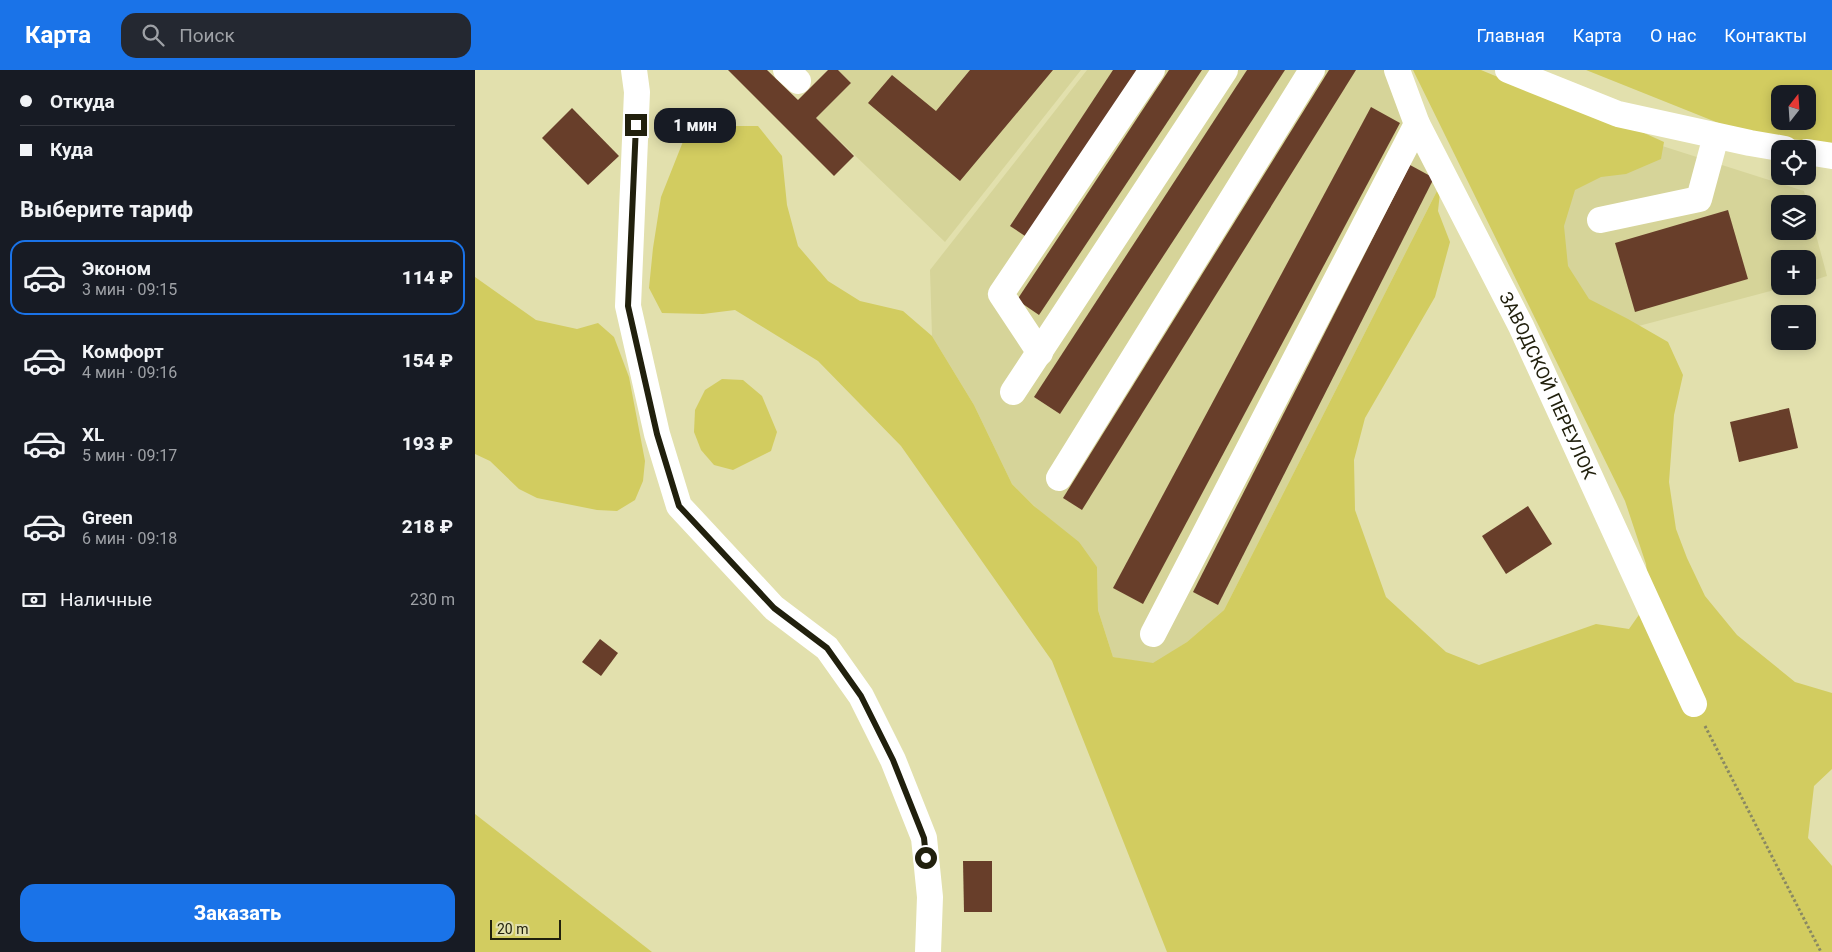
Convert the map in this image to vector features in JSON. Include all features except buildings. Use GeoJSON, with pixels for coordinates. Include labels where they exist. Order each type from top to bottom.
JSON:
{"type":"FeatureCollection","features":[{"type":"Feature","properties":{"kind":"street"},"geometry":{"type":"LineString","coordinates":[[634,70],[637,92],[628,306],[657,434],[679,506],[774,608],[827,648],[861,696],[893,760],[924,838],[930,897],[928,952]]}},
{"type":"Feature","properties":{"kind":"street"},"geometry":{"type":"LineString","coordinates":[[1041,353],[1001,294],[1152,70]]}},
{"type":"Feature","properties":{"kind":"street"},"geometry":{"type":"LineString","coordinates":[[1013,392],[1041,353],[1225,70]]}},
{"type":"Feature","properties":{"kind":"street"},"geometry":{"type":"LineString","coordinates":[[1059,478],[1311,70]]}},
{"type":"Feature","properties":{"kind":"street","name":"ЗАВОДСКОЙ ПЕРЕУЛОК"},"geometry":{"type":"LineString","coordinates":[[1397,70],[1417,124],[1521,326],[1694,704]]}},
{"type":"Feature","properties":{"kind":"street"},"geometry":{"type":"LineString","coordinates":[[1508,70],[1618,114],[1771,146]]}},
{"type":"Feature","properties":{"kind":"street"},"geometry":{"type":"LineString","coordinates":[[1153,634],[1417,124]]}},
{"type":"Feature","properties":{"kind":"street"},"geometry":{"type":"LineString","coordinates":[[1600,220],[1699,199],[1716,136]]}},
{"type":"Feature","properties":{"kind":"street"},"geometry":{"type":"LineString","coordinates":[[1816,153],[1832,156]]}},
{"type":"Feature","properties":{"kind":"path"},"geometry":{"type":"LineString","coordinates":[[1694,704],[1821,952]]}},
{"type":"Feature","properties":{"kind":"shaded area"},"geometry":{"type":"Polygon","coordinates":[[[838,70],[1081,70],[945,242],[816,118],[851,83],[838,70]]]}},
{"type":"Feature","properties":{"kind":"shaded area"},"geometry":{"type":"Polygon","coordinates":[[[1087,70],[1388,70],[1441,183],[1224,610],[1187,642],[1154,664],[1113,657],[1098,610],[1097,567],[1012,484],[974,405],[932,336],[930,270],[1087,70]]]}},
{"type":"Feature","properties":{"kind":"shaded area"},"geometry":{"type":"Polygon","coordinates":[[[1413,70],[1481,70],[1575,109],[1622,123],[1664,142],[1661,159],[1626,174],[1601,177],[1575,190],[1564,226],[1568,266],[1589,299],[1668,342],[1683,375],[1674,415],[1669,482],[1676,529],[1705,596],[1737,635],[1795,682],[1832,693],[1832,769],[1814,786],[1808,838],[1832,866],[1832,952],[1167,952],[1052,661],[901,446],[818,361],[735,310],[703,314],[662,313],[649,288],[661,197],[684,139],[717,126],[758,126],[782,156],[787,205],[798,246],[828,281],[860,301],[903,311],[932,336],[974,405],[1012,484],[1034,506],[1079,542],[1097,567],[1098,610],[1113,657],[1153,663],[1187,642],[1224,610],[1441,183],[1438,211],[1450,242],[1435,297],[1365,418],[1354,460],[1355,510],[1386,597],[1446,652],[1479,665],[1596,624],[1629,629],[1650,599],[1646,564],[1625,501],[1413,70]]]}},
{"type":"Feature","properties":{"kind":"shaded area"},"geometry":{"type":"Polygon","coordinates":[[[1586,70],[1832,70],[1832,144],[1816,142],[1816,140],[1802,140],[1741,132],[1586,70]]]}},
{"type":"Feature","properties":{"kind":"shaded area"},"geometry":{"type":"Polygon","coordinates":[[[1508,97],[1771,181],[1771,185],[1785,185],[1804,191],[1805,195],[1771,195],[1771,240],[1816,240],[1816,235],[1827,276],[1816,279],[1816,250],[1771,250],[1771,291],[1567,345],[1508,97]]]}},
{"type":"Feature","properties":{"kind":"shaded area"},"geometry":{"type":"Polygon","coordinates":[[[475,277],[536,320],[577,329],[598,323],[614,337],[629,377],[645,461],[643,481],[635,500],[617,511],[597,510],[537,498],[519,489],[490,461],[475,454],[475,277]]]}},
{"type":"Feature","properties":{"kind":"shaded area"},"geometry":{"type":"Polygon","coordinates":[[[722,379],[743,380],[762,396],[777,432],[771,451],[733,470],[714,465],[701,450],[694,432],[695,410],[705,390],[722,379]]]}},
{"type":"Feature","properties":{"kind":"shaded area"},"geometry":{"type":"Polygon","coordinates":[[[475,814],[652,952],[475,952],[475,814]]]}},
{"type":"Feature","properties":{"kind":"route"},"geometry":{"type":"LineString","coordinates":[[636,125],[628,306],[657,434],[679,506],[774,608],[827,648],[861,696],[893,760],[924,838],[926,858]]}}]}
